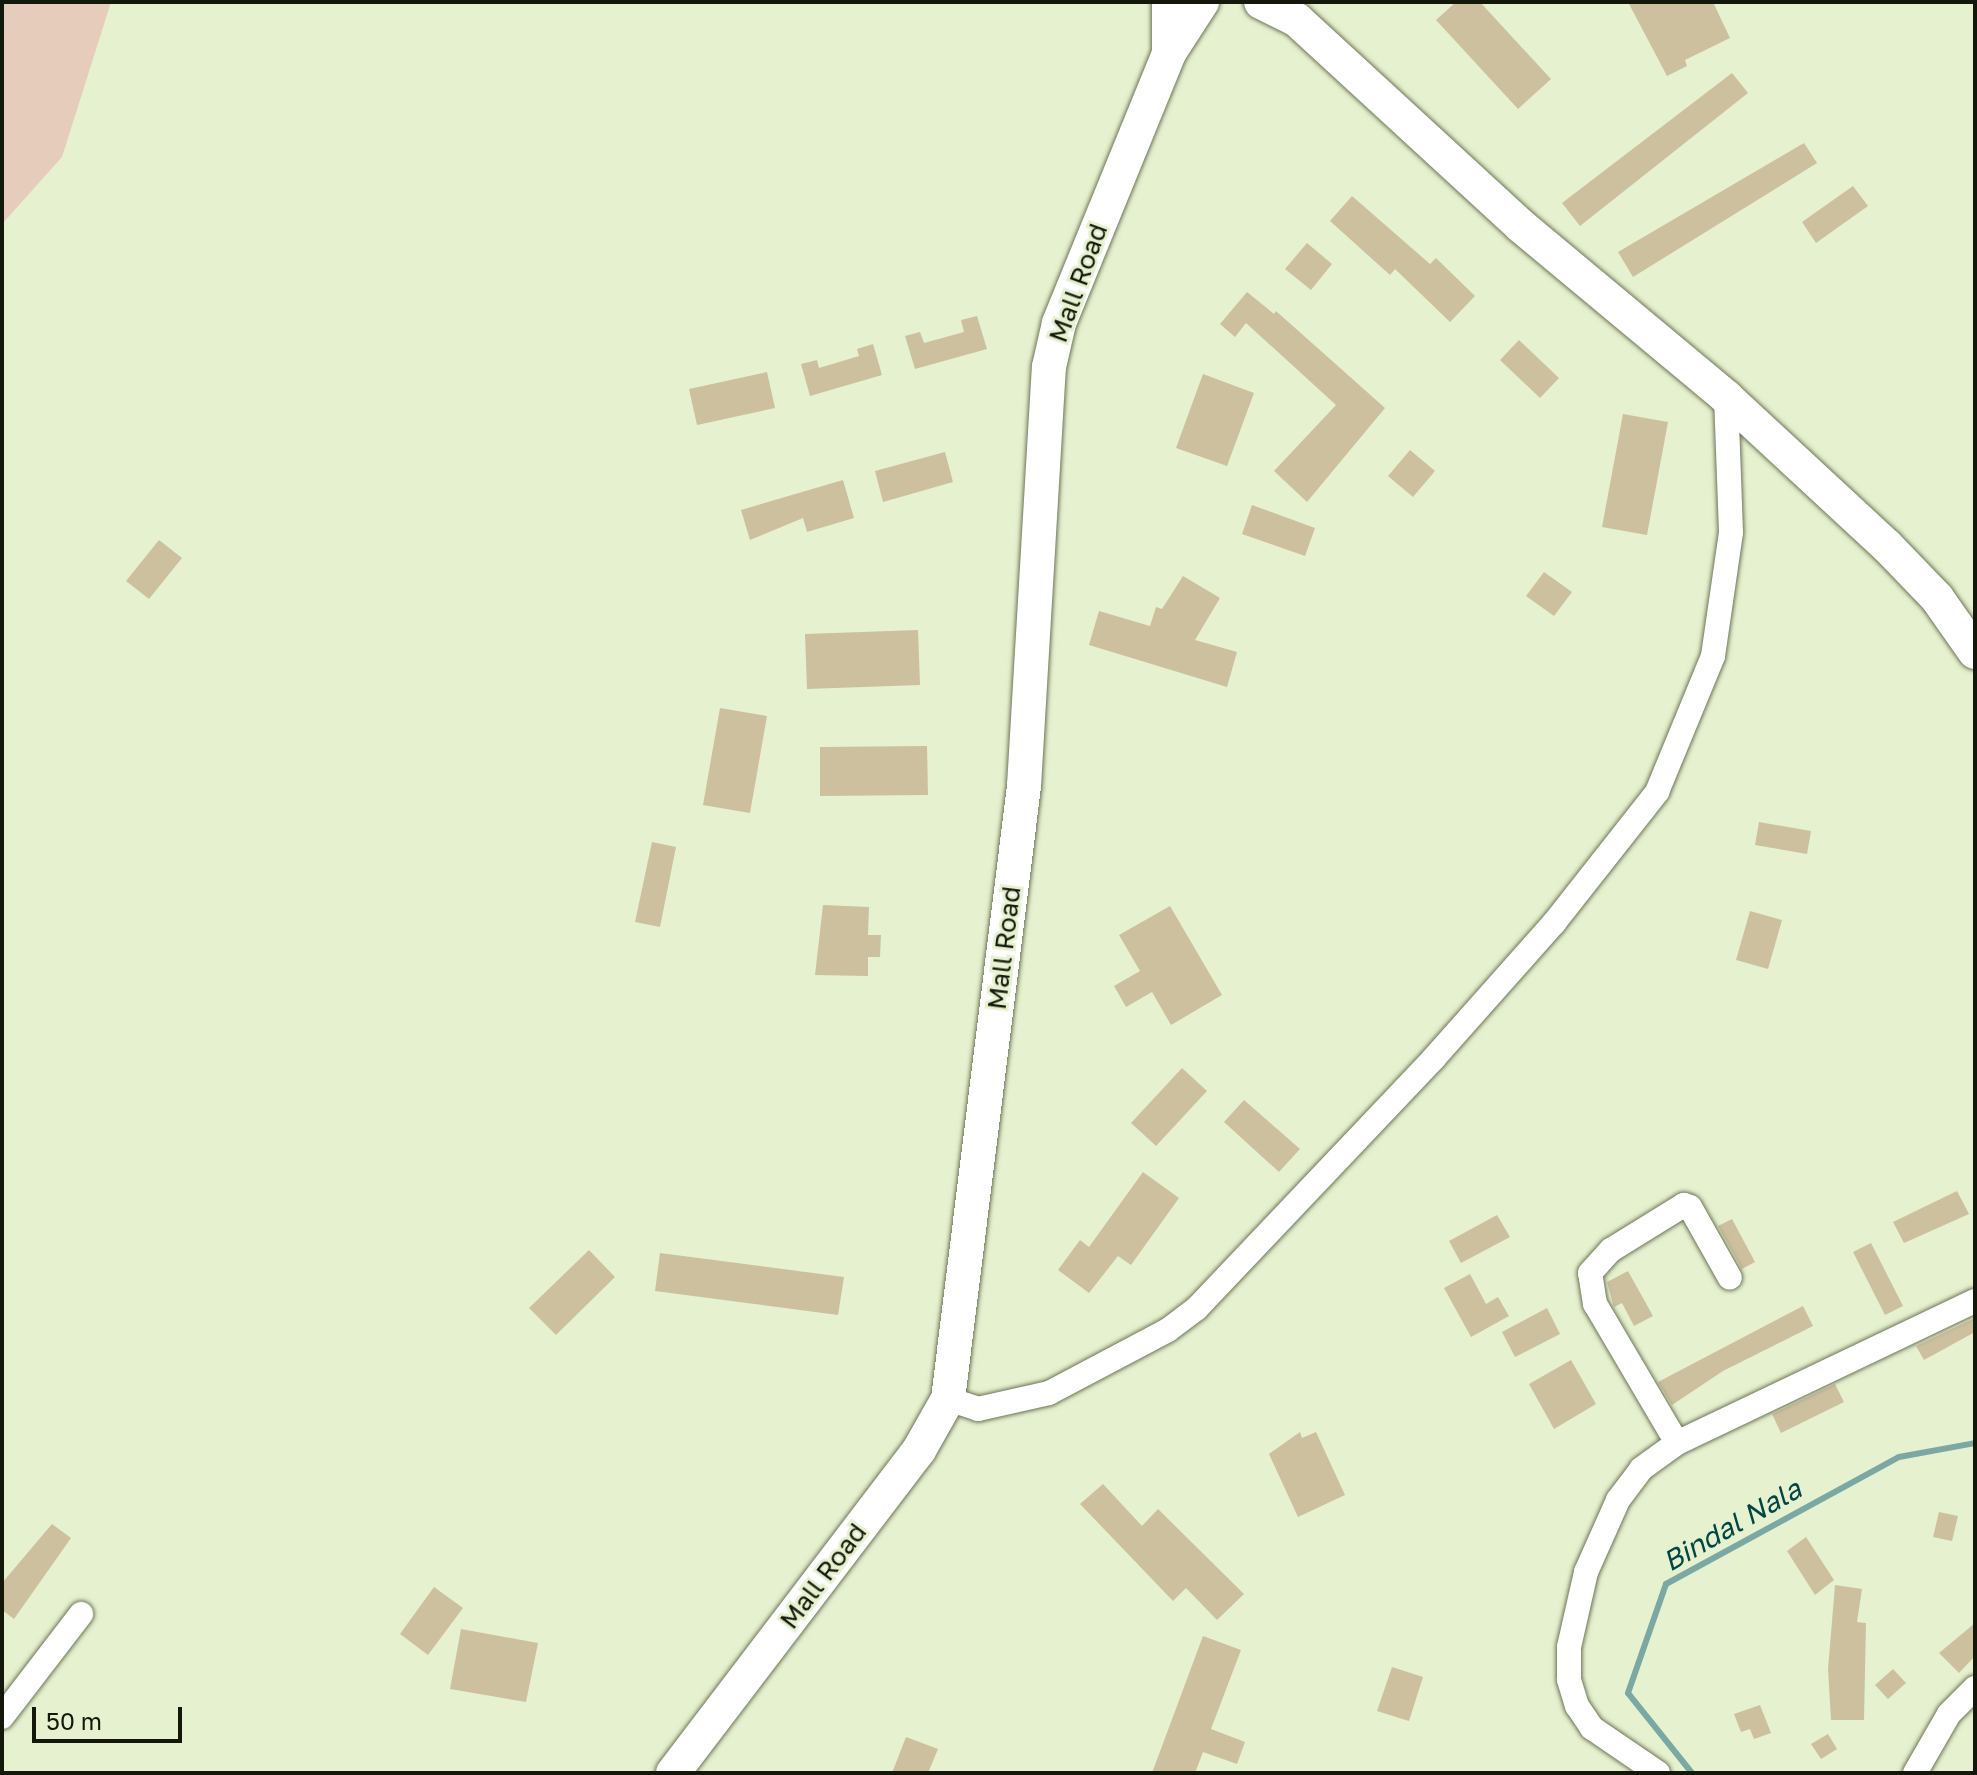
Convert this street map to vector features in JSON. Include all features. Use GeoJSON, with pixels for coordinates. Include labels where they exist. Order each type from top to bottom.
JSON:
{"type":"FeatureCollection","features":[{"type":"Feature","properties":{"kind":"street"},"geometry":{"type":"LineString","coordinates":[[1169,2],[1169,53]]}},
{"type":"Feature","properties":{"kind":"street"},"geometry":{"type":"LineString","coordinates":[[1169,53],[1202,2]]}},
{"type":"Feature","properties":{"kind":"street"},"geometry":{"type":"LineString","coordinates":[[1261,2],[1292,11],[1521,226],[1726,397],[1886,545],[1937,598],[1975,652]]}},
{"type":"Feature","properties":{"kind":"street","name":"Mall Road"},"geometry":{"type":"LineString","coordinates":[[673,1773],[919,1450],[948,1399],[1024,786],[1049,367],[1059,323],[1169,53]]}},
{"type":"Feature","properties":{"kind":"street"},"geometry":{"type":"LineString","coordinates":[[948,1399],[978,1409],[1049,1393],[1168,1330],[1197,1308],[1444,1047],[1554,923],[1657,792],[1713,656],[1731,532],[1726,397]]}},
{"type":"Feature","properties":{"kind":"street"},"geometry":{"type":"LineString","coordinates":[[1677,1443],[1595,1304],[1590,1273],[1611,1250],[1684,1205],[1690,1207],[1730,1278]]}},
{"type":"Feature","properties":{"kind":"street"},"geometry":{"type":"LineString","coordinates":[[1658,1773],[1592,1728],[1577,1706],[1569,1647],[1586,1572],[1618,1500],[1641,1469],[1677,1443],[1975,1301]]}},
{"type":"Feature","properties":{"kind":"street"},"geometry":{"type":"LineString","coordinates":[[2,1717],[81,1614]]}},
{"type":"Feature","properties":{"kind":"street"},"geometry":{"type":"LineString","coordinates":[[1915,1773],[1949,1714],[1975,1688]]}},
{"type":"Feature","properties":{"kind":"shaded area"},"geometry":{"type":"Polygon","coordinates":[[[2,2],[111,2],[62,157],[2,224],[2,2]]]}},
{"type":"Feature","properties":{"kind":"building"},"geometry":{"type":"Polygon","coordinates":[[[1456,2],[1480,2],[1551,79],[1518,109],[1436,20],[1456,2]]]}},
{"type":"Feature","properties":{"kind":"building"},"geometry":{"type":"Polygon","coordinates":[[[1628,2],[1713,2],[1730,38],[1685,60],[1687,66],[1667,76],[1628,2]]]}},
{"type":"Feature","properties":{"kind":"building"},"geometry":{"type":"Polygon","coordinates":[[[1732,73],[1748,93],[1580,226],[1562,203],[1732,73]]]}},
{"type":"Feature","properties":{"kind":"building"},"geometry":{"type":"Polygon","coordinates":[[[1804,143],[1817,163],[1633,277],[1618,252],[1804,143]]]}},
{"type":"Feature","properties":{"kind":"building"},"geometry":{"type":"Polygon","coordinates":[[[1853,186],[1868,206],[1816,243],[1802,222],[1853,186]]]}},
{"type":"Feature","properties":{"kind":"building"},"geometry":{"type":"Polygon","coordinates":[[[1352,196],[1430,264],[1436,258],[1475,296],[1450,322],[1395,269],[1390,275],[1330,221],[1352,196]]]}},
{"type":"Feature","properties":{"kind":"building"},"geometry":{"type":"Polygon","coordinates":[[[1307,243],[1332,264],[1311,290],[1285,269],[1307,243]]]}},
{"type":"Feature","properties":{"kind":"building"},"geometry":{"type":"Polygon","coordinates":[[[1247,292],[1274,314],[1276,311],[1385,408],[1307,502],[1274,471],[1336,405],[1246,323],[1235,337],[1220,324],[1247,292]]]}},
{"type":"Feature","properties":{"kind":"building"},"geometry":{"type":"Polygon","coordinates":[[[977,316],[987,349],[915,369],[905,336],[920,332],[924,343],[964,332],[961,320],[977,316]]]}},
{"type":"Feature","properties":{"kind":"building"},"geometry":{"type":"Polygon","coordinates":[[[1519,340],[1559,378],[1540,398],[1500,360],[1519,340]]]}},
{"type":"Feature","properties":{"kind":"building"},"geometry":{"type":"Polygon","coordinates":[[[873,344],[882,375],[810,396],[801,364],[817,360],[819,368],[859,356],[857,349],[873,344]]]}},
{"type":"Feature","properties":{"kind":"building"},"geometry":{"type":"Polygon","coordinates":[[[767,372],[775,408],[697,425],[689,389],[767,372]]]}},
{"type":"Feature","properties":{"kind":"building"},"geometry":{"type":"Polygon","coordinates":[[[1203,374],[1254,393],[1227,466],[1176,448],[1203,374]]]}},
{"type":"Feature","properties":{"kind":"building"},"geometry":{"type":"Polygon","coordinates":[[[1623,414],[1668,422],[1647,535],[1602,527],[1623,414]]]}},
{"type":"Feature","properties":{"kind":"building"},"geometry":{"type":"Polygon","coordinates":[[[1410,450],[1435,471],[1413,497],[1388,476],[1410,450]]]}},
{"type":"Feature","properties":{"kind":"building"},"geometry":{"type":"Polygon","coordinates":[[[945,452],[953,482],[883,502],[875,471],[945,452]]]}},
{"type":"Feature","properties":{"kind":"building"},"geometry":{"type":"Polygon","coordinates":[[[843,480],[854,518],[807,532],[803,518],[750,540],[741,510],[843,480]]]}},
{"type":"Feature","properties":{"kind":"building"},"geometry":{"type":"Polygon","coordinates":[[[1252,505],[1315,528],[1305,556],[1242,534],[1252,505]]]}},
{"type":"Feature","properties":{"kind":"building"},"geometry":{"type":"Polygon","coordinates":[[[159,540],[182,558],[149,599],[126,581],[159,540]]]}},
{"type":"Feature","properties":{"kind":"building"},"geometry":{"type":"Polygon","coordinates":[[[1544,572],[1572,592],[1554,616],[1526,596],[1544,572]]]}},
{"type":"Feature","properties":{"kind":"building"},"geometry":{"type":"Polygon","coordinates":[[[1183,576],[1220,598],[1195,640],[1237,652],[1227,687],[1089,645],[1099,611],[1150,626],[1156,607],[1162,609],[1183,576]]]}},
{"type":"Feature","properties":{"kind":"building"},"geometry":{"type":"Polygon","coordinates":[[[918,630],[920,685],[807,689],[805,634],[918,630]]]}},
{"type":"Feature","properties":{"kind":"building"},"geometry":{"type":"Polygon","coordinates":[[[720,708],[767,716],[750,813],[703,805],[720,708]]]}},
{"type":"Feature","properties":{"kind":"building"},"geometry":{"type":"Polygon","coordinates":[[[927,746],[928,795],[820,796],[820,747],[927,746]]]}},
{"type":"Feature","properties":{"kind":"building"},"geometry":{"type":"Polygon","coordinates":[[[1759,822],[1811,831],[1807,854],[1755,845],[1759,822]]]}},
{"type":"Feature","properties":{"kind":"building"},"geometry":{"type":"Polygon","coordinates":[[[652,842],[676,847],[660,927],[635,922],[652,842]]]}},
{"type":"Feature","properties":{"kind":"building"},"geometry":{"type":"Polygon","coordinates":[[[823,905],[869,907],[868,935],[881,935],[880,957],[868,957],[868,976],[815,975],[823,905]]]}},
{"type":"Feature","properties":{"kind":"building"},"geometry":{"type":"Polygon","coordinates":[[[1170,906],[1222,995],[1171,1025],[1152,992],[1126,1007],[1114,986],[1140,971],[1119,935],[1170,906]]]}},
{"type":"Feature","properties":{"kind":"building"},"geometry":{"type":"Polygon","coordinates":[[[1750,911],[1782,920],[1768,969],[1736,960],[1750,911]]]}},
{"type":"Feature","properties":{"kind":"building"},"geometry":{"type":"Polygon","coordinates":[[[1182,1068],[1207,1091],[1156,1146],[1131,1123],[1182,1068]]]}},
{"type":"Feature","properties":{"kind":"building"},"geometry":{"type":"Polygon","coordinates":[[[1244,1100],[1300,1149],[1279,1172],[1224,1122],[1244,1100]]]}},
{"type":"Feature","properties":{"kind":"building"},"geometry":{"type":"Polygon","coordinates":[[[1143,1172],[1179,1198],[1131,1265],[1118,1256],[1089,1293],[1058,1270],[1080,1240],[1089,1247],[1143,1172]]]}},
{"type":"Feature","properties":{"kind":"building"},"geometry":{"type":"Polygon","coordinates":[[[1957,1191],[1969,1214],[1904,1243],[1893,1222],[1957,1191]]]}},
{"type":"Feature","properties":{"kind":"building"},"geometry":{"type":"Polygon","coordinates":[[[1497,1215],[1510,1237],[1461,1263],[1449,1241],[1497,1215]]]}},
{"type":"Feature","properties":{"kind":"building"},"geometry":{"type":"Polygon","coordinates":[[[1732,1219],[1755,1262],[1742,1269],[1718,1226],[1732,1219]]]}},
{"type":"Feature","properties":{"kind":"building"},"geometry":{"type":"Polygon","coordinates":[[[1871,1243],[1903,1306],[1885,1315],[1853,1252],[1871,1243]]]}},
{"type":"Feature","properties":{"kind":"building"},"geometry":{"type":"Polygon","coordinates":[[[589,1250],[615,1277],[556,1335],[529,1308],[589,1250]]]}},
{"type":"Feature","properties":{"kind":"building"},"geometry":{"type":"Polygon","coordinates":[[[660,1253],[844,1277],[838,1315],[655,1291],[660,1253]]]}},
{"type":"Feature","properties":{"kind":"building"},"geometry":{"type":"Polygon","coordinates":[[[1628,1271],[1653,1316],[1634,1326],[1622,1303],[1614,1307],[1607,1282],[1628,1271]]]}},
{"type":"Feature","properties":{"kind":"building"},"geometry":{"type":"Polygon","coordinates":[[[1470,1274],[1486,1304],[1498,1297],[1509,1316],[1471,1337],[1444,1288],[1470,1274]]]}},
{"type":"Feature","properties":{"kind":"building"},"geometry":{"type":"Polygon","coordinates":[[[1803,1306],[1813,1326],[1723,1371],[1672,1405],[1658,1382],[1803,1306]]]}},
{"type":"Feature","properties":{"kind":"building"},"geometry":{"type":"Polygon","coordinates":[[[1547,1308],[1560,1334],[1515,1357],[1502,1332],[1547,1308]]]}},
{"type":"Feature","properties":{"kind":"building"},"geometry":{"type":"Polygon","coordinates":[[[1975,1318],[1975,1332],[1924,1360],[1916,1346],[1975,1318]]]}},
{"type":"Feature","properties":{"kind":"building"},"geometry":{"type":"Polygon","coordinates":[[[1571,1360],[1596,1404],[1554,1429],[1529,1384],[1571,1360]]]}},
{"type":"Feature","properties":{"kind":"building"},"geometry":{"type":"Polygon","coordinates":[[[1835,1384],[1844,1402],[1781,1433],[1772,1414],[1835,1384]]]}},
{"type":"Feature","properties":{"kind":"building"},"geometry":{"type":"Polygon","coordinates":[[[1300,1432],[1302,1438],[1316,1432],[1345,1495],[1298,1517],[1269,1454],[1300,1432]]]}},
{"type":"Feature","properties":{"kind":"building"},"geometry":{"type":"Polygon","coordinates":[[[1103,1484],[1142,1526],[1158,1509],[1244,1594],[1217,1620],[1186,1588],[1173,1601],[1080,1504],[1103,1484]]]}},
{"type":"Feature","properties":{"kind":"building"},"geometry":{"type":"Polygon","coordinates":[[[1939,1512],[1958,1516],[1952,1541],[1933,1537],[1939,1512]]]}},
{"type":"Feature","properties":{"kind":"building"},"geometry":{"type":"Polygon","coordinates":[[[52,1524],[71,1538],[14,1619],[2,1610],[2,1583],[52,1524]]]}},
{"type":"Feature","properties":{"kind":"building"},"geometry":{"type":"Polygon","coordinates":[[[1806,1537],[1834,1580],[1815,1595],[1787,1551],[1806,1537]]]}},
{"type":"Feature","properties":{"kind":"building"},"geometry":{"type":"Polygon","coordinates":[[[1835,1585],[1862,1589],[1857,1622],[1866,1623],[1864,1720],[1831,1720],[1828,1669],[1835,1585]]]}},
{"type":"Feature","properties":{"kind":"building"},"geometry":{"type":"Polygon","coordinates":[[[434,1587],[463,1608],[428,1655],[400,1634],[434,1587]]]}},
{"type":"Feature","properties":{"kind":"building"},"geometry":{"type":"Polygon","coordinates":[[[1975,1623],[1975,1656],[1959,1673],[1939,1653],[1975,1623]]]}},
{"type":"Feature","properties":{"kind":"building"},"geometry":{"type":"Polygon","coordinates":[[[461,1629],[538,1643],[526,1702],[450,1689],[461,1629]]]}},
{"type":"Feature","properties":{"kind":"building"},"geometry":{"type":"Polygon","coordinates":[[[1203,1636],[1241,1650],[1211,1729],[1245,1742],[1237,1764],[1203,1752],[1195,1773],[1152,1773],[1203,1636]]]}},
{"type":"Feature","properties":{"kind":"building"},"geometry":{"type":"Polygon","coordinates":[[[1392,1667],[1423,1677],[1409,1721],[1377,1711],[1392,1667]]]}},
{"type":"Feature","properties":{"kind":"building"},"geometry":{"type":"Polygon","coordinates":[[[1893,1669],[1906,1683],[1888,1699],[1875,1685],[1893,1669]]]}},
{"type":"Feature","properties":{"kind":"building"},"geometry":{"type":"Polygon","coordinates":[[[1760,1705],[1771,1733],[1754,1739],[1750,1729],[1741,1732],[1734,1714],[1760,1705]]]}},
{"type":"Feature","properties":{"kind":"building"},"geometry":{"type":"Polygon","coordinates":[[[1828,1734],[1837,1749],[1821,1759],[1811,1744],[1828,1734]]]}},
{"type":"Feature","properties":{"kind":"building"},"geometry":{"type":"Polygon","coordinates":[[[906,1737],[938,1749],[928,1773],[892,1773],[906,1737]]]}},
{"type":"Feature","properties":{"kind":"waterway","name":"Bindal Nala"},"geometry":{"type":"LineString","coordinates":[[1692,1773],[1628,1693],[1666,1584],[1899,1457],[1975,1443]]}}]}
